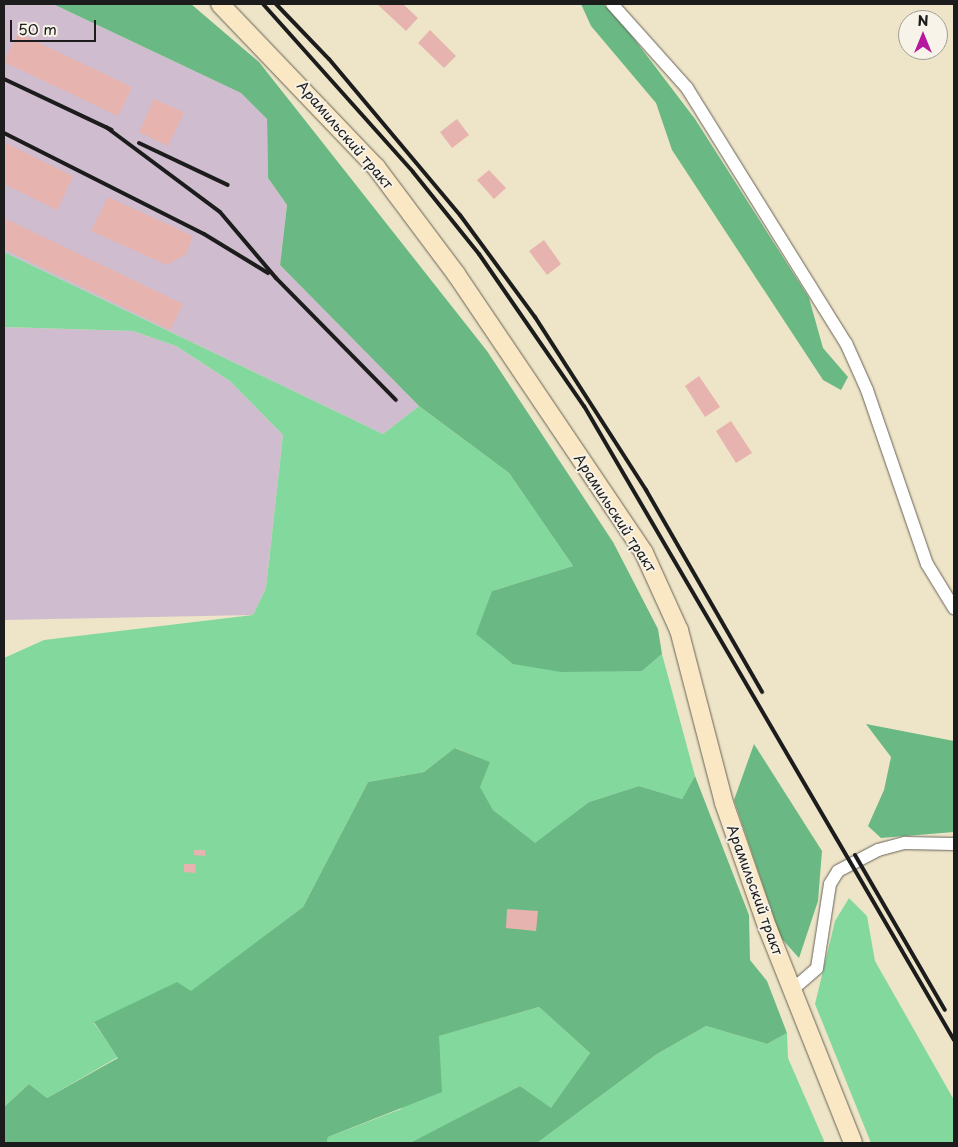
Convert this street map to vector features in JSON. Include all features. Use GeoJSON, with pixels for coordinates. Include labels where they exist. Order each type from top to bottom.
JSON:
{"type":"FeatureCollection","features":[{"type":"Feature","properties":{"kind":"main road","name":"Арамильский тракт"},"geometry":{"type":"LineString","coordinates":[[220,4],[376,167],[456,274],[644,552],[679,630],[724,803],[760,906],[853,1143]]}},
{"type":"Feature","properties":{"kind":"street"},"geometry":{"type":"LineString","coordinates":[[612,4],[687,88],[846,344],[867,390],[927,564],[954,608]]}},
{"type":"Feature","properties":{"kind":"street"},"geometry":{"type":"LineString","coordinates":[[792,990],[817,968],[830,884],[838,871],[878,850],[905,843],[954,844]]}},
{"type":"Feature","properties":{"kind":"shaded area"},"geometry":{"type":"Polygon","coordinates":[[[4,4],[53,4],[241,93],[267,119],[268,178],[287,205],[280,265],[419,406],[383,434],[4,252],[4,4]]]}},
{"type":"Feature","properties":{"kind":"shaded area"},"geometry":{"type":"Polygon","coordinates":[[[4,327],[133,331],[176,346],[230,381],[283,435],[266,588],[253,615],[4,620],[4,327]]]}},
{"type":"Feature","properties":{"kind":"green space"},"geometry":{"type":"Polygon","coordinates":[[[53,4],[191,4],[259,62],[487,351],[613,542],[658,629],[662,654],[642,671],[561,672],[513,664],[476,634],[492,591],[573,566],[509,473],[419,406],[280,265],[287,205],[268,178],[267,119],[241,93],[53,4]]]}},
{"type":"Feature","properties":{"kind":"green space"},"geometry":{"type":"Polygon","coordinates":[[[581,4],[603,4],[619,19],[695,119],[809,298],[823,348],[848,377],[841,390],[823,380],[672,150],[656,103],[591,26],[581,4]]]}},
{"type":"Feature","properties":{"kind":"green space"},"geometry":{"type":"Polygon","coordinates":[[[4,252],[383,434],[419,406],[509,473],[573,566],[492,591],[642,671],[662,654],[695,776],[682,799],[639,786],[589,802],[535,844],[493,810],[479,787],[489,762],[456,748],[424,772],[368,782],[303,907],[191,992],[94,1023],[118,1057],[47,1098],[29,1084],[4,1107],[4,658],[44,640],[253,615],[266,588],[283,435],[230,381],[176,346],[133,331],[4,327],[4,252]]]}},
{"type":"Feature","properties":{"kind":"green space"},"geometry":{"type":"Polygon","coordinates":[[[866,724],[954,741],[954,832],[881,838],[868,826],[884,790],[891,757],[866,724]]]}},
{"type":"Feature","properties":{"kind":"green space"},"geometry":{"type":"Polygon","coordinates":[[[754,744],[822,851],[818,901],[799,958],[781,938],[734,800],[754,744]]]}},
{"type":"Feature","properties":{"kind":"green space"},"geometry":{"type":"Polygon","coordinates":[[[455,748],[490,762],[480,787],[493,810],[535,843],[589,802],[639,786],[682,799],[695,776],[749,915],[750,960],[767,981],[787,1033],[767,1044],[706,1026],[657,1054],[537,1143],[412,1142],[520,1086],[551,1108],[590,1053],[539,1007],[439,1036],[442,1092],[328,1137],[327,1143],[4,1143],[4,1107],[29,1084],[47,1098],[118,1058],[94,1022],[177,982],[191,991],[303,907],[368,782],[424,772],[455,748]]]}},
{"type":"Feature","properties":{"kind":"green space"},"geometry":{"type":"Polygon","coordinates":[[[849,898],[867,916],[875,961],[954,1100],[954,1143],[871,1143],[815,1004],[835,921],[849,898]]]}},
{"type":"Feature","properties":{"kind":"green space"},"geometry":{"type":"Polygon","coordinates":[[[539,1007],[590,1053],[551,1109],[520,1086],[413,1143],[327,1143],[328,1137],[401,1109],[438,1036],[539,1007]]]}},
{"type":"Feature","properties":{"kind":"green space"},"geometry":{"type":"Polygon","coordinates":[[[706,1026],[767,1044],[787,1033],[788,1058],[825,1143],[537,1143],[657,1054],[706,1026]]]}},
{"type":"Feature","properties":{"kind":"building"},"geometry":{"type":"Polygon","coordinates":[[[377,4],[403,4],[418,18],[406,31],[377,4]]]}},
{"type":"Feature","properties":{"kind":"building"},"geometry":{"type":"Polygon","coordinates":[[[430,30],[456,56],[444,68],[418,43],[430,30]]]}},
{"type":"Feature","properties":{"kind":"building"},"geometry":{"type":"Polygon","coordinates":[[[18,33],[132,87],[118,116],[4,62],[18,33]]]}},
{"type":"Feature","properties":{"kind":"building"},"geometry":{"type":"Polygon","coordinates":[[[154,99],[184,112],[168,146],[139,132],[154,99]]]}},
{"type":"Feature","properties":{"kind":"building"},"geometry":{"type":"Polygon","coordinates":[[[457,119],[469,135],[452,148],[440,132],[457,119]]]}},
{"type":"Feature","properties":{"kind":"building"},"geometry":{"type":"Polygon","coordinates":[[[4,142],[73,176],[57,210],[4,184],[4,142]]]}},
{"type":"Feature","properties":{"kind":"building"},"geometry":{"type":"Polygon","coordinates":[[[489,170],[506,188],[494,199],[477,180],[489,170]]]}},
{"type":"Feature","properties":{"kind":"building"},"geometry":{"type":"Polygon","coordinates":[[[108,197],[193,236],[186,254],[167,265],[91,231],[108,197]]]}},
{"type":"Feature","properties":{"kind":"building"},"geometry":{"type":"Polygon","coordinates":[[[4,218],[183,304],[170,330],[4,249],[4,218]]]}},
{"type":"Feature","properties":{"kind":"building"},"geometry":{"type":"Polygon","coordinates":[[[544,240],[561,264],[547,275],[529,251],[544,240]]]}},
{"type":"Feature","properties":{"kind":"building"},"geometry":{"type":"Polygon","coordinates":[[[699,376],[720,407],[705,417],[685,386],[699,376]]]}},
{"type":"Feature","properties":{"kind":"building"},"geometry":{"type":"Polygon","coordinates":[[[731,421],[752,453],[736,463],[716,431],[731,421]]]}},
{"type":"Feature","properties":{"kind":"building"},"geometry":{"type":"Polygon","coordinates":[[[194,850],[205,850],[205,856],[194,855],[194,850]]]}},
{"type":"Feature","properties":{"kind":"building"},"geometry":{"type":"Polygon","coordinates":[[[184,864],[196,864],[195,873],[184,872],[184,864]]]}},
{"type":"Feature","properties":{"kind":"building"},"geometry":{"type":"Polygon","coordinates":[[[507,909],[538,911],[536,931],[506,928],[507,909]]]}},
{"type":"Feature","properties":{"kind":"railway"},"geometry":{"type":"LineString","coordinates":[[263,4],[413,172],[479,254],[584,406],[954,1040]]}},
{"type":"Feature","properties":{"kind":"railway"},"geometry":{"type":"LineString","coordinates":[[276,4],[329,59],[460,215],[535,317],[646,490],[762,692]]}},
{"type":"Feature","properties":{"kind":"railway"},"geometry":{"type":"LineString","coordinates":[[4,79],[112,130]]}},
{"type":"Feature","properties":{"kind":"railway"},"geometry":{"type":"LineString","coordinates":[[106,127],[220,212],[276,278],[396,400]]}},
{"type":"Feature","properties":{"kind":"railway"},"geometry":{"type":"LineString","coordinates":[[4,133],[204,234],[268,273]]}},
{"type":"Feature","properties":{"kind":"railway"},"geometry":{"type":"LineString","coordinates":[[139,143],[228,185]]}},
{"type":"Feature","properties":{"kind":"railway"},"geometry":{"type":"LineString","coordinates":[[855,855],[945,1010]]}}]}
